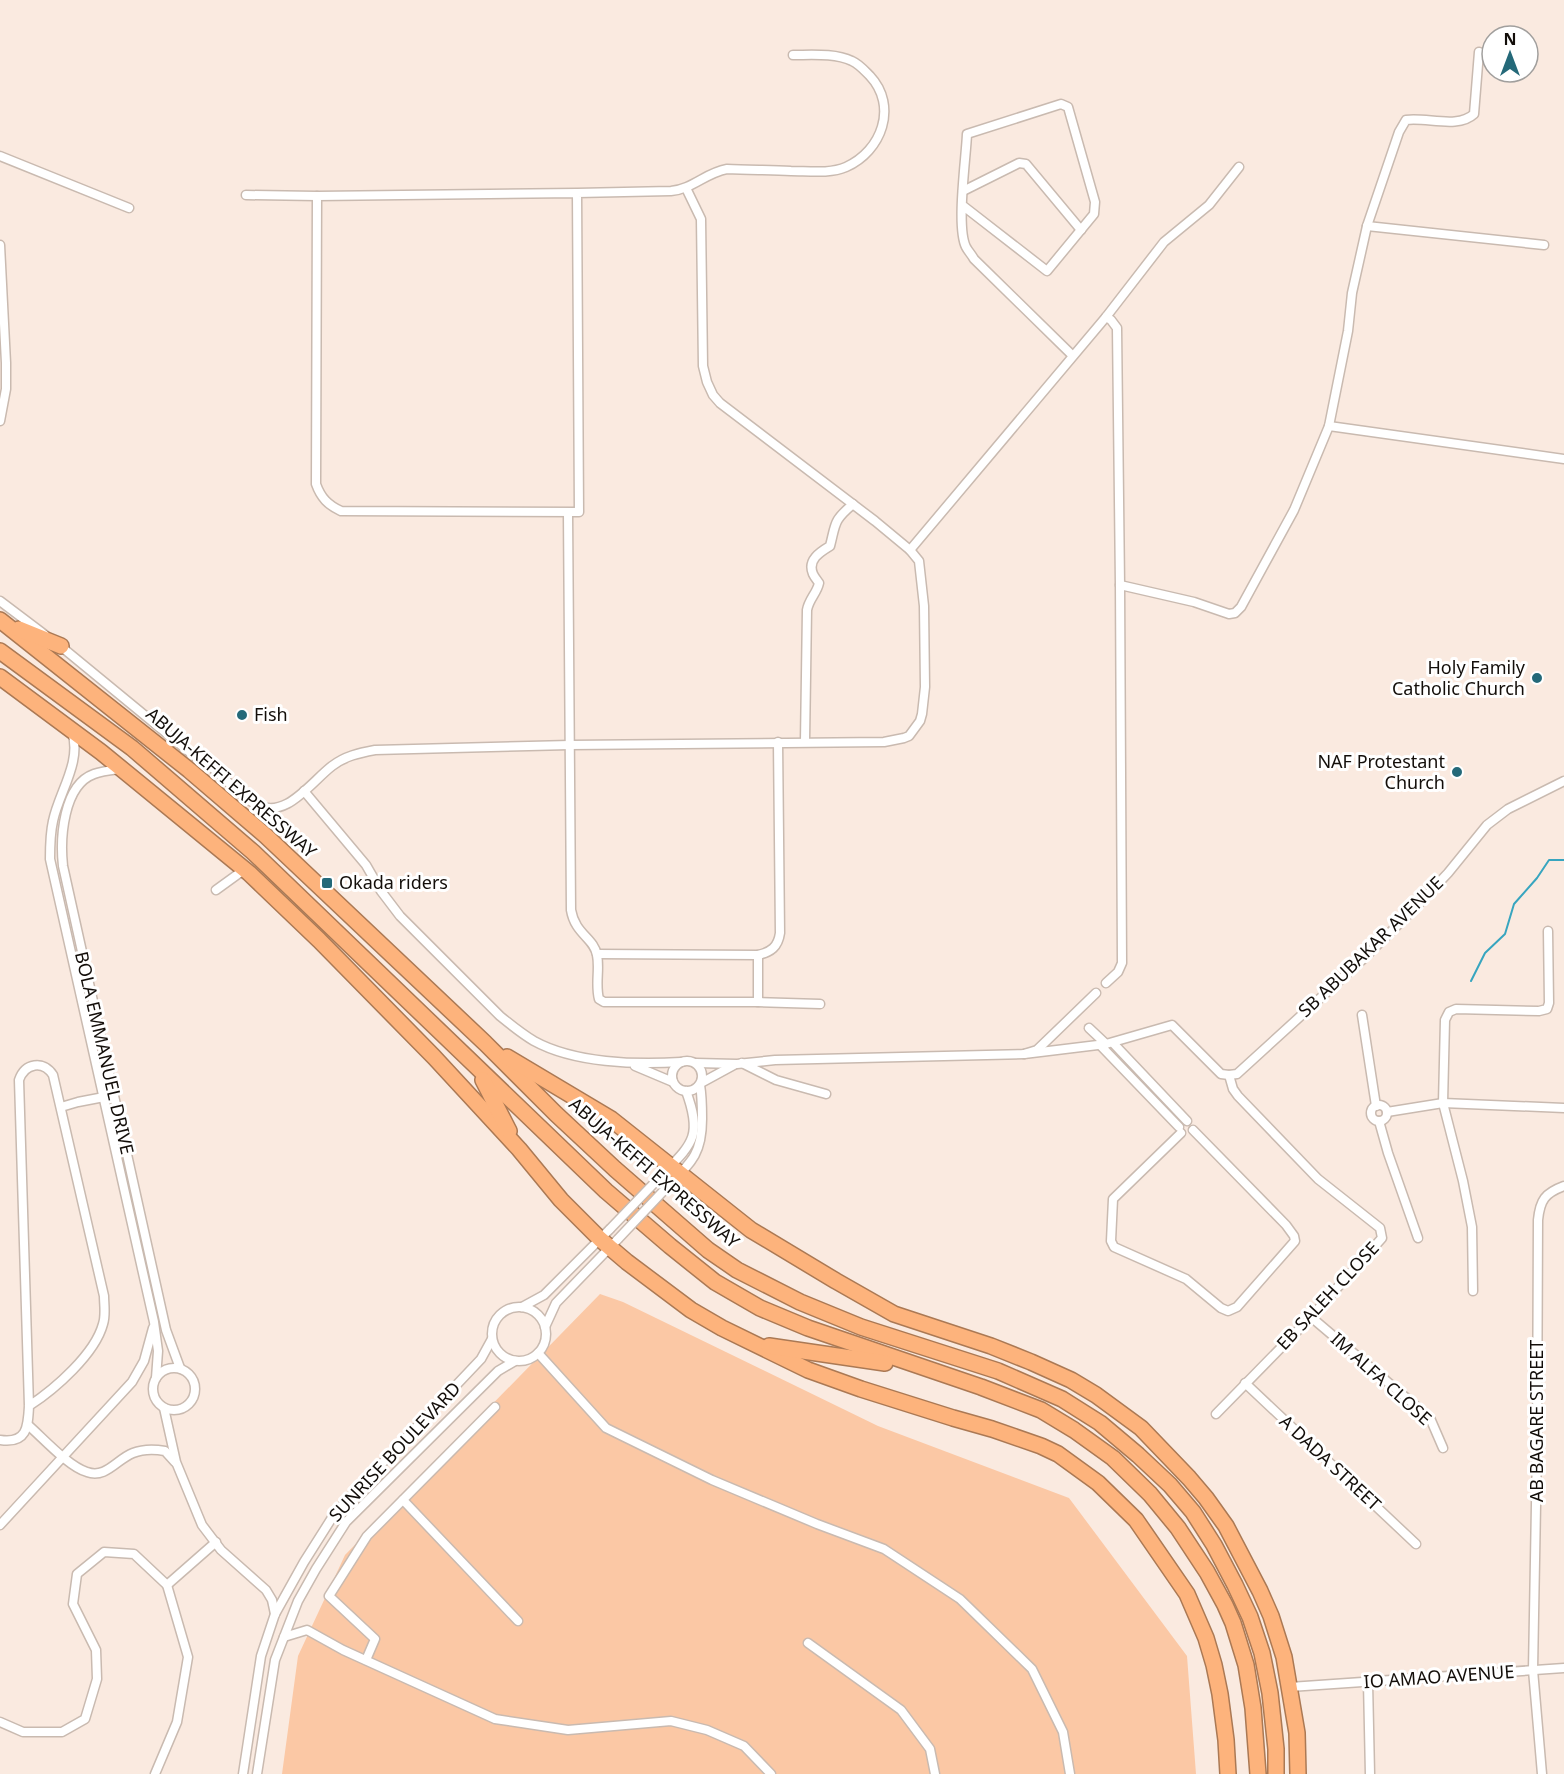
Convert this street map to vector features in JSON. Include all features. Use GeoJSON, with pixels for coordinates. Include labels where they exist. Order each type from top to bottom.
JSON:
{"type":"FeatureCollection","features":[{"type":"Feature","properties":{"kind":"highway"},"geometry":{"type":"LineString","coordinates":[[2,622],[61,646]]}},
{"type":"Feature","properties":{"kind":"highway","name":"ABUJA-KEFFI EXPRESSWAY"},"geometry":{"type":"LineString","coordinates":[[2,622],[189,770],[266,836],[485,1043],[556,1114],[708,1250],[761,1283],[800,1302],[861,1327],[998,1371],[1052,1395],[1100,1423],[1170,1485],[1214,1545],[1250,1617],[1259,1644],[1270,1694],[1276,1749],[1276,1774]]}},
{"type":"Feature","properties":{"kind":"highway","name":"ABUJA-KEFFI EXPRESSWAY"},"geometry":{"type":"LineString","coordinates":[[0,651],[132,748],[219,821],[312,907],[606,1191],[715,1282],[760,1308],[808,1328],[1041,1410],[1113,1458],[1157,1502],[1178,1528],[1207,1572],[1233,1623],[1250,1686],[1258,1774]]}},
{"type":"Feature","properties":{"kind":"highway"},"geometry":{"type":"LineString","coordinates":[[0,677],[70,728],[245,869],[319,940],[434,1057],[519,1149],[561,1200],[610,1239],[691,1310],[808,1370],[1034,1443],[1058,1454],[1098,1483],[1141,1527],[1187,1594],[1206,1638],[1214,1665],[1220,1694],[1228,1774]]}},
{"type":"Feature","properties":{"kind":"highway","name":"ABUJA-KEFFI EXPRESSWAY"},"geometry":{"type":"LineString","coordinates":[[485,1043],[611,1119],[671,1172],[751,1230],[808,1264],[894,1314],[991,1346],[1071,1380],[1141,1428],[1206,1498],[1226,1526],[1271,1616],[1282,1650],[1290,1687],[1297,1733],[1298,1774]]}},
{"type":"Feature","properties":{"kind":"highway"},"geometry":{"type":"LineString","coordinates":[[477,1068],[519,1149]]}},
{"type":"Feature","properties":{"kind":"highway"},"geometry":{"type":"LineString","coordinates":[[894,1314],[957,1357]]}},
{"type":"Feature","properties":{"kind":"highway"},"geometry":{"type":"LineString","coordinates":[[754,1343],[927,1369]]}},
{"type":"Feature","properties":{"kind":"street"},"geometry":{"type":"LineString","coordinates":[[1120,585],[1194,602],[1229,614],[1238,611],[1294,510],[1329,426],[1348,331],[1352,293],[1367,226],[1398,132],[1406,120],[1457,122],[1468,120],[1474,114],[1479,52]]}},
{"type":"Feature","properties":{"kind":"street"},"geometry":{"type":"LineString","coordinates":[[246,195],[661,191],[686,189],[716,171],[814,171],[845,167],[874,145],[884,122],[882,94],[875,81],[852,61],[824,55],[793,55]]}},
{"type":"Feature","properties":{"kind":"street"},"geometry":{"type":"LineString","coordinates":[[962,205],[1047,271],[1094,214],[1095,202],[1068,107],[1060,104],[968,134],[963,191],[962,205],[961,220],[965,246],[974,259],[1072,355]]}},
{"type":"Feature","properties":{"kind":"street"},"geometry":{"type":"LineString","coordinates":[[0,156],[129,208]]}},
{"type":"Feature","properties":{"kind":"street"},"geometry":{"type":"LineString","coordinates":[[963,191],[1019,163],[1026,164],[1081,230]]}},
{"type":"Feature","properties":{"kind":"street"},"geometry":{"type":"LineString","coordinates":[[910,550],[1106,317],[1164,242],[1209,206],[1239,166]]}},
{"type":"Feature","properties":{"kind":"street"},"geometry":{"type":"LineString","coordinates":[[0,601],[61,646],[215,770],[253,804],[264,808],[280,808],[304,791],[332,765],[347,756],[386,749],[805,741],[884,742],[904,738],[913,732],[920,721],[925,687],[924,606],[921,569],[916,556],[853,504],[754,430],[713,395],[703,366],[701,219],[686,189]]}},
{"type":"Feature","properties":{"kind":"street"},"geometry":{"type":"LineString","coordinates":[[317,196],[316,484],[324,500],[341,511],[568,513],[579,512],[577,193]]}},
{"type":"Feature","properties":{"kind":"street"},"geometry":{"type":"LineString","coordinates":[[1367,226],[1544,245]]}},
{"type":"Feature","properties":{"kind":"street"},"geometry":{"type":"LineString","coordinates":[[0,244],[6,389],[0,421]]}},
{"type":"Feature","properties":{"kind":"street"},"geometry":{"type":"LineString","coordinates":[[1106,317],[1117,328],[1122,963],[1118,972],[1106,983]]}},
{"type":"Feature","properties":{"kind":"street"},"geometry":{"type":"LineString","coordinates":[[1329,426],[1564,459]]}},
{"type":"Feature","properties":{"kind":"street"},"geometry":{"type":"LineString","coordinates":[[805,741],[807,610],[809,601],[819,584],[812,567],[816,555],[830,546],[838,516],[853,504]]}},
{"type":"Feature","properties":{"kind":"street"},"geometry":{"type":"LineString","coordinates":[[568,513],[571,910],[575,926],[597,954],[599,999],[604,1002],[820,1004]]}},
{"type":"Feature","properties":{"kind":"street","name":"BOLA EMMANUEL DRIVE"},"geometry":{"type":"LineString","coordinates":[[70,728],[74,739],[73,764],[52,822],[50,859],[154,1322],[158,1351],[156,1378]]}},
{"type":"Feature","properties":{"kind":"street"},"geometry":{"type":"LineString","coordinates":[[597,954],[758,955],[773,949],[779,941],[780,933],[778,742]]}},
{"type":"Feature","properties":{"kind":"street","name":"BOLA EMMANUEL DRIVE"},"geometry":{"type":"LineString","coordinates":[[122,769],[93,774],[82,781],[73,794],[63,830],[61,848],[63,866],[166,1330],[180,1368]]}},
{"type":"Feature","properties":{"kind":"street","name":"SB ABUBAKAR AVENUE"},"geometry":{"type":"LineString","coordinates":[[1233,1074],[1361,961],[1448,873],[1487,825],[1508,809],[1564,781]]}},
{"type":"Feature","properties":{"kind":"street"},"geometry":{"type":"LineString","coordinates":[[304,791],[366,865],[381,891],[400,916],[517,1030],[557,1050],[594,1059],[629,1064],[689,1060],[700,1066],[703,1074],[696,1089],[686,1091],[678,1088],[673,1082],[629,1064]]}},
{"type":"Feature","properties":{"kind":"street"},"geometry":{"type":"LineString","coordinates":[[216,890],[245,869]]}},
{"type":"Feature","properties":{"kind":"street"},"geometry":{"type":"LineString","coordinates":[[1473,1291],[1472,1227],[1443,1103],[1445,1020],[1449,1012],[1456,1009],[1539,1011],[1546,1009],[1549,1003],[1548,931]]}},
{"type":"Feature","properties":{"kind":"street"},"geometry":{"type":"LineString","coordinates":[[758,955],[758,1002]]}},
{"type":"Feature","properties":{"kind":"street"},"geometry":{"type":"LineString","coordinates":[[1024,1054],[1037,1050],[1096,993]]}},
{"type":"Feature","properties":{"kind":"street"},"geometry":{"type":"LineString","coordinates":[[1362,1015],[1376,1106]]}},
{"type":"Feature","properties":{"kind":"street"},"geometry":{"type":"LineString","coordinates":[[696,1063],[740,1064],[775,1060],[1024,1054],[1107,1044],[1172,1025],[1221,1074],[1233,1074]]}},
{"type":"Feature","properties":{"kind":"street"},"geometry":{"type":"LineString","coordinates":[[1089,1028],[1107,1044],[1125,1054],[1192,1124],[1193,1130],[1294,1236],[1295,1241],[1237,1307],[1228,1311],[1221,1308],[1186,1279],[1114,1247],[1111,1241],[1113,1199],[1180,1130],[1183,1121],[1187,1121]]}},
{"type":"Feature","properties":{"kind":"street"},"geometry":{"type":"LineString","coordinates":[[1107,1044],[1117,1061],[1180,1130],[1187,1135],[1193,1130]]}},
{"type":"Feature","properties":{"kind":"street"},"geometry":{"type":"LineString","coordinates":[[673,1082],[673,1070],[681,1062]]}},
{"type":"Feature","properties":{"kind":"street"},"geometry":{"type":"LineString","coordinates":[[700,1084],[740,1064]]}},
{"type":"Feature","properties":{"kind":"street"},"geometry":{"type":"LineString","coordinates":[[740,1064],[776,1080],[826,1094]]}},
{"type":"Feature","properties":{"kind":"street"},"geometry":{"type":"LineString","coordinates":[[0,1440],[18,1439],[24,1434],[28,1425],[19,1080],[22,1072],[36,1065],[50,1070],[53,1076],[104,1296],[105,1309],[97,1338],[82,1358],[52,1390],[29,1406]]}},
{"type":"Feature","properties":{"kind":"street","name":"EB SALEH CLOSE"},"geometry":{"type":"LineString","coordinates":[[1216,1414],[1311,1317],[1382,1238],[1380,1228],[1337,1195],[1300,1161],[1238,1096],[1233,1089],[1233,1074]]}},
{"type":"Feature","properties":{"kind":"street"},"geometry":{"type":"LineString","coordinates":[[671,1172],[694,1157],[701,1140],[700,1084]]}},
{"type":"Feature","properties":{"kind":"street"},"geometry":{"type":"LineString","coordinates":[[545,1327],[537,1314],[522,1307],[514,1307],[506,1310],[494,1323],[492,1339],[495,1347],[507,1359],[524,1361],[538,1353],[545,1341],[545,1327],[556,1303],[671,1172],[684,1154],[693,1137],[693,1111],[686,1091]]}},
{"type":"Feature","properties":{"kind":"street"},"geometry":{"type":"LineString","coordinates":[[61,1107],[104,1097]]}},
{"type":"Feature","properties":{"kind":"street"},"geometry":{"type":"LineString","coordinates":[[1388,1112],[1443,1103],[1564,1108]]}},
{"type":"Feature","properties":{"kind":"street"},"geometry":{"type":"LineString","coordinates":[[1388,1112],[1383,1106],[1376,1106],[1371,1111],[1373,1118],[1379,1122],[1418,1238]]}},
{"type":"Feature","properties":{"kind":"street"},"geometry":{"type":"LineString","coordinates":[[1379,1122],[1385,1119],[1388,1112]]}},
{"type":"Feature","properties":{"kind":"street"},"geometry":{"type":"LineString","coordinates":[[522,1307],[544,1295],[670,1185],[671,1172]]}},
{"type":"Feature","properties":{"kind":"street","name":"AB BAGARE STREET"},"geometry":{"type":"LineString","coordinates":[[1542,1774],[1533,1670],[1538,1220],[1540,1205],[1549,1192],[1564,1185]]}},
{"type":"Feature","properties":{"kind":"street","name":"IM ALFA CLOSE"},"geometry":{"type":"LineString","coordinates":[[1311,1317],[1430,1418],[1443,1448]]}},
{"type":"Feature","properties":{"kind":"street"},"geometry":{"type":"LineString","coordinates":[[0,1525],[132,1382],[144,1361],[154,1322]]}},
{"type":"Feature","properties":{"kind":"street","name":"SUNRISE BOULEVARD"},"geometry":{"type":"LineString","coordinates":[[243,1774],[261,1656],[275,1614],[304,1562],[335,1514],[480,1359],[492,1339]]}},
{"type":"Feature","properties":{"kind":"street"},"geometry":{"type":"LineString","coordinates":[[538,1353],[606,1428],[722,1484],[884,1549],[960,1599],[1032,1669],[1063,1732],[1070,1774]]}},
{"type":"Feature","properties":{"kind":"street","name":"SUNRISE BOULEVARD"},"geometry":{"type":"LineString","coordinates":[[257,1774],[274,1660],[298,1601],[346,1522],[498,1371],[515,1361]]}},
{"type":"Feature","properties":{"kind":"street"},"geometry":{"type":"LineString","coordinates":[[164,1408],[171,1410],[185,1408],[194,1397],[195,1383],[187,1371],[180,1368],[166,1369],[153,1384],[155,1398],[164,1408],[176,1462],[202,1525],[221,1550],[266,1590],[272,1600],[275,1614]]}},
{"type":"Feature","properties":{"kind":"street","name":"A DADA STREET"},"geometry":{"type":"LineString","coordinates":[[1245,1383],[1416,1544]]}},
{"type":"Feature","properties":{"kind":"street"},"geometry":{"type":"LineString","coordinates":[[366,1660],[375,1639],[328,1596],[367,1536],[495,1407]]}},
{"type":"Feature","properties":{"kind":"street"},"geometry":{"type":"LineString","coordinates":[[28,1425],[79,1468],[94,1474],[109,1469],[131,1453],[143,1450],[165,1451],[176,1462]]}},
{"type":"Feature","properties":{"kind":"street"},"geometry":{"type":"LineString","coordinates":[[403,1500],[518,1621]]}},
{"type":"Feature","properties":{"kind":"street"},"geometry":{"type":"LineString","coordinates":[[167,1585],[216,1542]]}},
{"type":"Feature","properties":{"kind":"street"},"geometry":{"type":"LineString","coordinates":[[0,1722],[23,1732],[62,1732],[85,1719],[97,1680],[96,1650],[73,1604],[77,1574],[104,1552],[135,1554],[167,1585],[188,1657],[177,1722],[155,1774]]}},
{"type":"Feature","properties":{"kind":"street"},"geometry":{"type":"LineString","coordinates":[[284,1637],[307,1630],[366,1660],[495,1719],[568,1730],[671,1721],[706,1730],[744,1746],[771,1774]]}},
{"type":"Feature","properties":{"kind":"street"},"geometry":{"type":"LineString","coordinates":[[808,1642],[901,1710],[930,1749],[935,1774]]}},
{"type":"Feature","properties":{"kind":"street","name":"IO AMAO AVENUE"},"geometry":{"type":"LineString","coordinates":[[1290,1687],[1564,1668]]}},
{"type":"Feature","properties":{"kind":"street"},"geometry":{"type":"LineString","coordinates":[[1368,1682],[1370,1774]]}},
{"type":"Feature","properties":{"kind":"shaded area"},"geometry":{"type":"Polygon","coordinates":[[[600,1294],[623,1302],[878,1426],[1069,1498],[1187,1656],[1196,1774],[282,1774],[298,1656],[345,1555],[600,1294]]]}},
{"type":"Feature","properties":{"kind":"waterway"},"geometry":{"type":"LineString","coordinates":[[1471,981],[1485,953],[1505,934],[1514,904],[1537,878],[1549,860],[1564,860]]}},
{"type":"Feature","properties":{"kind":"place","name":"Holy Family Catholic Church"},"geometry":{"type":"Point","coordinates":[1537,678]}},
{"type":"Feature","properties":{"kind":"place","name":"Fish"},"geometry":{"type":"Point","coordinates":[242,715]}},
{"type":"Feature","properties":{"kind":"place","name":"NAF Protestant Church"},"geometry":{"type":"Point","coordinates":[1457,772]}},
{"type":"Feature","properties":{"kind":"place","name":"Okada riders"},"geometry":{"type":"Point","coordinates":[327,883]}}]}
